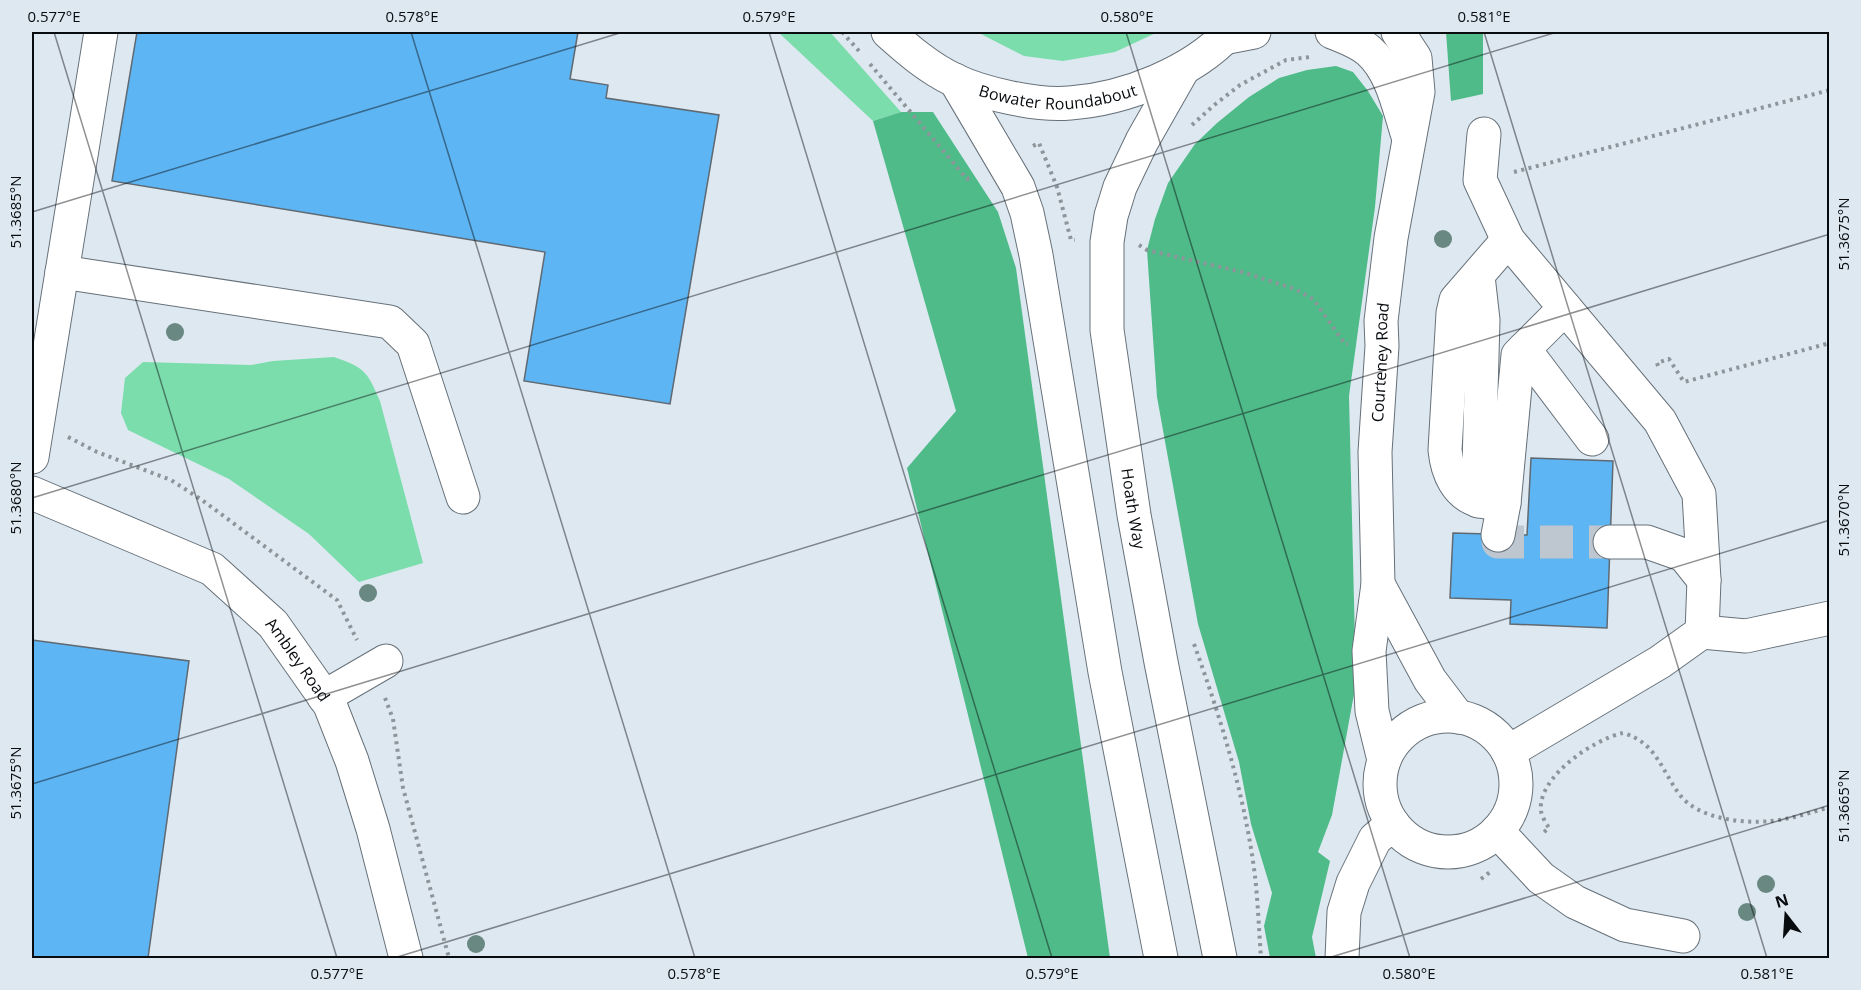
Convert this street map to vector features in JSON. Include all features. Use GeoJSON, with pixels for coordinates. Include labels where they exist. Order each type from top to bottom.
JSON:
{"type":"FeatureCollection","features":[{"type":"Feature","properties":{"kind":"street"},"geometry":{"type":"LineString","coordinates":[[32,457],[101,32]]}},
{"type":"Feature","properties":{"kind":"street","name":"Bowater Roundabout"},"geometry":{"type":"LineString","coordinates":[[888,32],[912,55],[955,80],[1003,96],[1048,103],[1070,103],[1129,93],[1183,69],[1236,34]]}},
{"type":"Feature","properties":{"kind":"street","name":"Courteney Road"},"geometry":{"type":"LineString","coordinates":[[1384,760],[1372,711],[1369,651],[1378,584],[1375,452],[1382,346],[1381,321],[1391,238],[1418,92],[1415,58],[1398,32]]}},
{"type":"Feature","properties":{"kind":"street","name":"Courteney Road"},"geometry":{"type":"LineString","coordinates":[[1323,44],[1354,41],[1369,51],[1386,72],[1409,141]]}},
{"type":"Feature","properties":{"kind":"street","name":"Hoath Way"},"geometry":{"type":"LineString","coordinates":[[1183,69],[1138,150],[1120,187],[1111,216],[1107,242],[1107,330],[1138,538],[1220,958]]}},
{"type":"Feature","properties":{"kind":"street"},"geometry":{"type":"LineString","coordinates":[[955,80],[1018,187],[1027,213],[1040,278],[1105,672],[1161,958]]}},
{"type":"Feature","properties":{"kind":"street"},"geometry":{"type":"LineString","coordinates":[[1484,134],[1480,180],[1508,240],[1660,421],[1699,494],[1704,580],[1702,632]]}},
{"type":"Feature","properties":{"kind":"street"},"geometry":{"type":"LineString","coordinates":[[1491,502],[1466,494],[1453,482],[1446,466],[1453,313],[1456,300],[1508,240]]}},
{"type":"Feature","properties":{"kind":"street"},"geometry":{"type":"LineString","coordinates":[[62,272],[390,322],[413,344],[464,497]]}},
{"type":"Feature","properties":{"kind":"street"},"geometry":{"type":"LineString","coordinates":[[1498,535],[1491,502],[1518,355],[1564,308]]}},
{"type":"Feature","properties":{"kind":"street"},"geometry":{"type":"LineString","coordinates":[[1524,349],[1592,439]]}},
{"type":"Feature","properties":{"kind":"street","name":"Ambley Road"},"geometry":{"type":"LineString","coordinates":[[32,493],[212,569],[273,624],[330,705],[355,772],[373,830],[406,958]]}},
{"type":"Feature","properties":{"kind":"street"},"geometry":{"type":"LineString","coordinates":[[1610,542],[1647,542],[1684,555],[1704,580]]}},
{"type":"Feature","properties":{"kind":"street","name":"Courteney Road"},"geometry":{"type":"LineString","coordinates":[[1378,584],[1430,681],[1458,717]]}},
{"type":"Feature","properties":{"kind":"street"},"geometry":{"type":"LineString","coordinates":[[1508,752],[1660,662],[1702,632],[1746,636],[1829,620]]}},
{"type":"Feature","properties":{"kind":"street"},"geometry":{"type":"LineString","coordinates":[[324,697],[386,661]]}},
{"type":"Feature","properties":{"kind":"street"},"geometry":{"type":"LineString","coordinates":[[1507,842],[1480,844],[1459,851],[1437,851],[1417,844],[1393,824],[1381,798],[1380,779],[1384,760],[1396,740],[1413,725],[1435,717],[1458,717],[1478,723],[1495,735],[1508,752],[1515,772],[1515,793],[1509,813],[1507,842],[1541,878],[1575,902],[1625,926],[1683,936]]}},
{"type":"Feature","properties":{"kind":"street"},"geometry":{"type":"LineString","coordinates":[[1342,958],[1344,912],[1353,883],[1376,839],[1393,824]]}},
{"type":"Feature","properties":{"kind":"path"},"geometry":{"type":"LineString","coordinates":[[842,32],[967,179]]}},
{"type":"Feature","properties":{"kind":"path"},"geometry":{"type":"LineString","coordinates":[[1185,132],[1213,105],[1240,85],[1286,60],[1323,44]]}},
{"type":"Feature","properties":{"kind":"path"},"geometry":{"type":"LineString","coordinates":[[1480,180],[1830,90]]}},
{"type":"Feature","properties":{"kind":"path"},"geometry":{"type":"LineString","coordinates":[[1137,254],[1138,236]]}},
{"type":"Feature","properties":{"kind":"path"},"geometry":{"type":"LineString","coordinates":[[1137,244],[1147,250],[1242,272],[1295,289],[1313,299],[1345,344],[1382,346]]}},
{"type":"Feature","properties":{"kind":"path"},"geometry":{"type":"LineString","coordinates":[[1649,408],[1665,387],[1657,363],[1669,358],[1684,382],[1830,343]]}},
{"type":"Feature","properties":{"kind":"path"},"geometry":{"type":"LineString","coordinates":[[1191,637],[1221,722],[1238,782],[1255,876],[1261,958]]}},
{"type":"Feature","properties":{"kind":"path"},"geometry":{"type":"LineString","coordinates":[[1481,879],[1507,842],[1549,828],[1541,811],[1543,795],[1552,780],[1588,748],[1619,734],[1626,734],[1647,744],[1681,796],[1688,803],[1708,814],[1768,822],[1784,820],[1830,807]]}},
{"type":"Feature","properties":{"kind":"green space"},"geometry":{"type":"Polygon","coordinates":[[[778,32],[830,32],[901,112],[873,121],[778,32]]]}},
{"type":"Feature","properties":{"kind":"green space"},"geometry":{"type":"Polygon","coordinates":[[[977,32],[1158,32],[1115,52],[1063,61],[1024,56],[977,32]]]}},
{"type":"Feature","properties":{"kind":"green space"},"geometry":{"type":"Polygon","coordinates":[[[1446,32],[1483,32],[1483,94],[1451,101],[1446,32]]]}},
{"type":"Feature","properties":{"kind":"green space"},"geometry":{"type":"Polygon","coordinates":[[[1336,66],[1353,72],[1383,116],[1375,207],[1349,396],[1356,683],[1332,815],[1318,852],[1330,861],[1312,937],[1316,958],[1270,958],[1264,926],[1272,893],[1251,824],[1239,762],[1198,624],[1157,397],[1147,250],[1168,183],[1195,144],[1249,97],[1279,78],[1307,70],[1336,66]]]}},
{"type":"Feature","properties":{"kind":"green space"},"geometry":{"type":"Polygon","coordinates":[[[901,112],[933,112],[998,212],[1016,268],[1110,958],[1028,958],[907,468],[956,411],[873,121],[901,112]]]}},
{"type":"Feature","properties":{"kind":"green space"},"geometry":{"type":"Polygon","coordinates":[[[334,357],[364,372],[380,401],[423,563],[359,582],[309,534],[229,479],[128,430],[121,413],[125,378],[143,362],[251,365],[273,361],[334,357]]]}},
{"type":"Feature","properties":{"kind":"building"},"geometry":{"type":"Polygon","coordinates":[[[137,32],[578,32],[570,79],[608,85],[606,98],[719,115],[670,404],[524,381],[545,252],[112,181],[137,32]]]}},
{"type":"Feature","properties":{"kind":"building"},"geometry":{"type":"Polygon","coordinates":[[[1531,458],[1613,461],[1607,628],[1510,624],[1511,600],[1450,598],[1453,533],[1527,535],[1531,458]]]}},
{"type":"Feature","properties":{"kind":"building"},"geometry":{"type":"Polygon","coordinates":[[[32,640],[189,661],[148,958],[32,958],[32,640]]]}},
{"type":"Feature","properties":{"kind":"tunnel"},"geometry":{"type":"LineString","coordinates":[[1498,535],[1498,542],[1610,542]]}}]}
